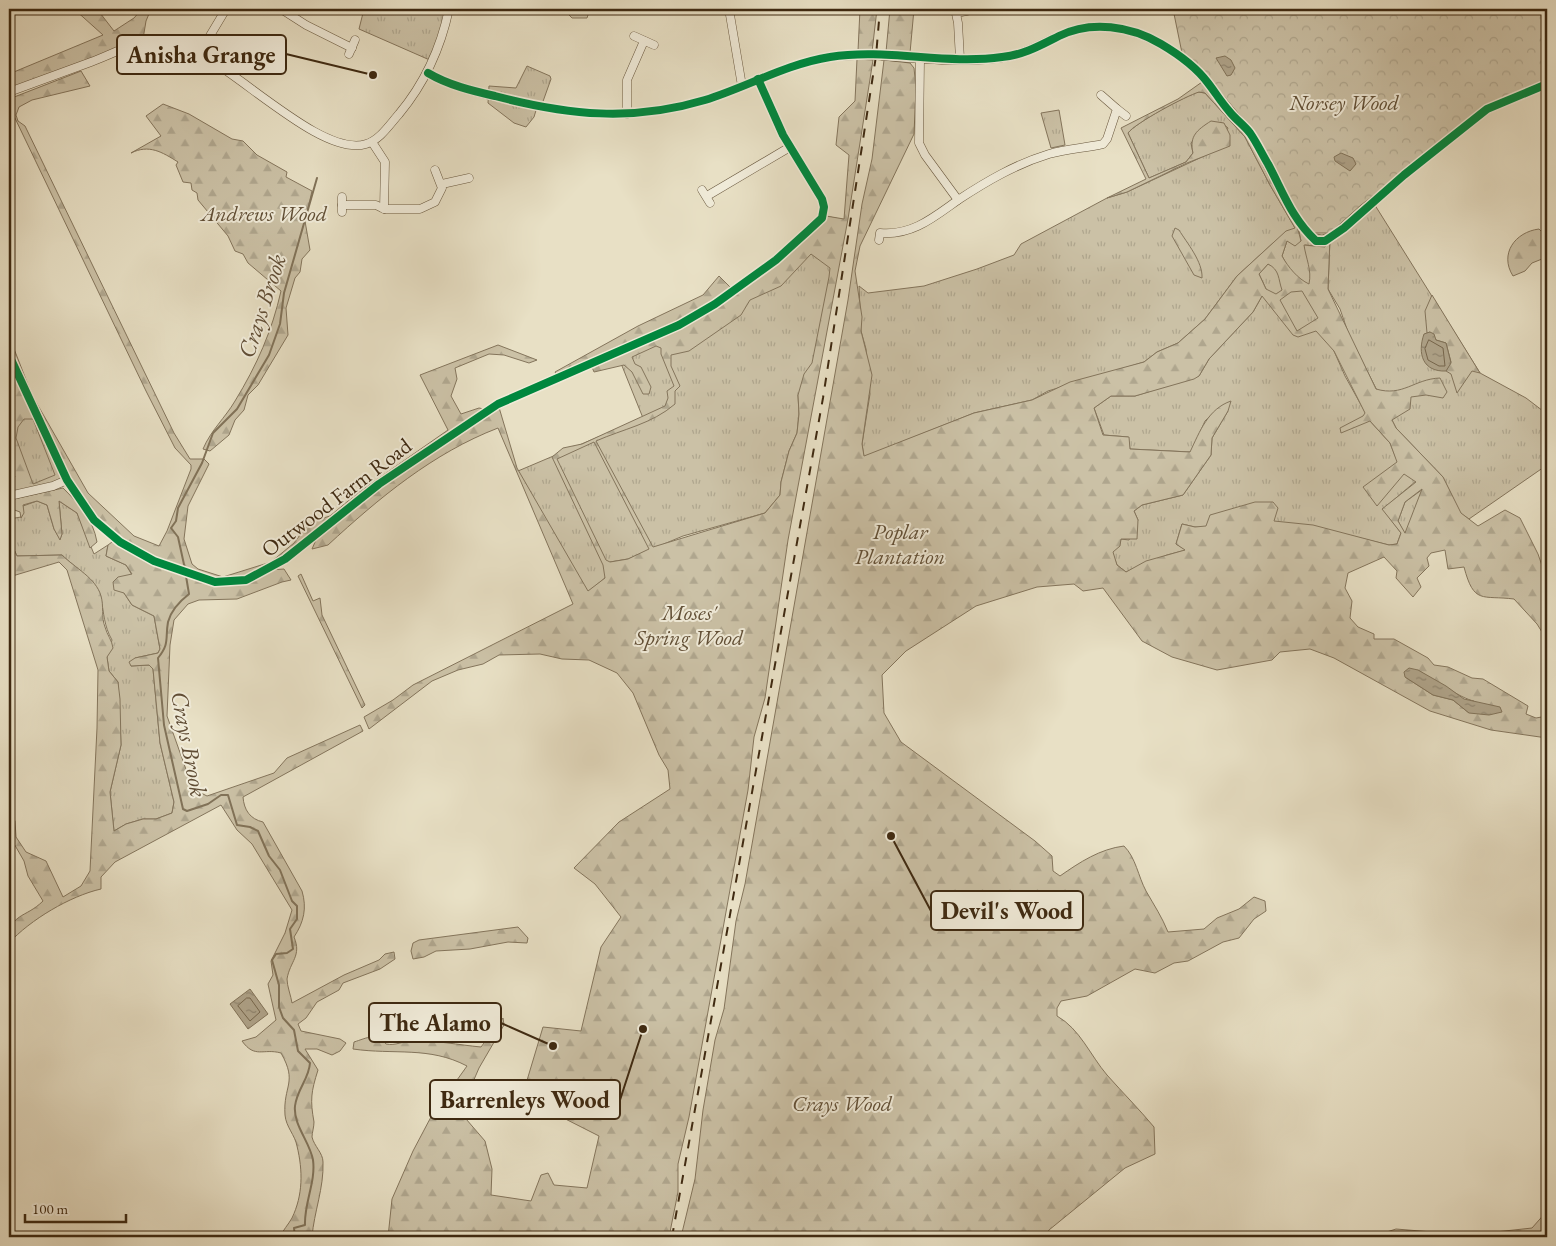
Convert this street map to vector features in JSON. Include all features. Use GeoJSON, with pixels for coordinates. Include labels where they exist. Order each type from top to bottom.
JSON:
{"type":"FeatureCollection","features":[{"type":"Feature","properties":{"kind":"street"},"geometry":{"type":"LineString","coordinates":[[199,54],[226,9]]}},
{"type":"Feature","properties":{"kind":"street"},"geometry":{"type":"LineString","coordinates":[[282,9],[306,25],[352,48]]}},
{"type":"Feature","properties":{"kind":"street"},"geometry":{"type":"LineString","coordinates":[[9,92],[145,42],[170,41],[188,47],[262,99],[321,133],[353,145],[372,142],[402,110],[428,73],[448,9]]}},
{"type":"Feature","properties":{"kind":"street"},"geometry":{"type":"LineString","coordinates":[[729,9],[739,87]]}},
{"type":"Feature","properties":{"kind":"street"},"geometry":{"type":"LineString","coordinates":[[960,59],[956,11],[971,10]]}},
{"type":"Feature","properties":{"kind":"street"},"geometry":{"type":"LineString","coordinates":[[428,73],[476,92],[537,106],[592,115],[627,114],[689,105],[758,79],[821,59],[872,55],[960,59],[1012,56],[1039,47],[1073,30],[1100,26],[1137,33],[1179,55],[1206,80],[1228,111],[1250,133],[1301,227],[1316,241],[1326,240],[1344,228],[1404,175],[1487,109],[1547,84]]}},
{"type":"Feature","properties":{"kind":"street"},"geometry":{"type":"LineString","coordinates":[[634,36],[654,45]]}},
{"type":"Feature","properties":{"kind":"street"},"geometry":{"type":"LineString","coordinates":[[627,114],[628,80],[644,41]]}},
{"type":"Feature","properties":{"kind":"street"},"geometry":{"type":"LineString","coordinates":[[920,58],[919,143],[958,200]]}},
{"type":"Feature","properties":{"kind":"street","name":"Outwood Farm Road"},"geometry":{"type":"LineString","coordinates":[[9,356],[68,480],[94,520],[120,542],[154,561],[180,572],[214,582],[246,580],[268,570],[285,559],[379,484],[498,404],[680,324],[731,293],[776,260],[822,218],[824,207],[822,199],[771,113],[758,79]]}},
{"type":"Feature","properties":{"kind":"street"},"geometry":{"type":"LineString","coordinates":[[1101,95],[1126,116]]}},
{"type":"Feature","properties":{"kind":"street"},"geometry":{"type":"LineString","coordinates":[[877,224],[880,237],[902,234],[927,221],[990,179],[1050,154],[1103,144],[1107,139],[1117,109]]}},
{"type":"Feature","properties":{"kind":"street"},"geometry":{"type":"LineString","coordinates":[[372,142],[385,162],[384,209]]}},
{"type":"Feature","properties":{"kind":"street"},"geometry":{"type":"LineString","coordinates":[[706,196],[790,147]]}},
{"type":"Feature","properties":{"kind":"street"},"geometry":{"type":"LineString","coordinates":[[342,205],[376,205],[384,209],[420,209],[429,206],[440,194],[442,184],[435,170]]}},
{"type":"Feature","properties":{"kind":"street"},"geometry":{"type":"LineString","coordinates":[[442,184],[468,178]]}},
{"type":"Feature","properties":{"kind":"street"},"geometry":{"type":"LineString","coordinates":[[9,496],[53,486],[68,480]]}},
{"type":"Feature","properties":{"kind":"green space"},"geometry":{"type":"Polygon","coordinates":[[[74,9],[97,9],[114,31],[134,18],[142,9],[151,9],[146,21],[143,39],[9,90],[9,74],[103,35],[74,9]]]}},
{"type":"Feature","properties":{"kind":"green space"},"geometry":{"type":"Polygon","coordinates":[[[364,9],[448,9],[432,61],[359,29],[364,9]]]}},
{"type":"Feature","properties":{"kind":"green space"},"geometry":{"type":"Polygon","coordinates":[[[563,9],[590,9],[587,18],[572,18],[563,9]]]}},
{"type":"Feature","properties":{"kind":"green space"},"geometry":{"type":"Polygon","coordinates":[[[860,9],[877,9],[872,52],[858,51],[860,9]]]}},
{"type":"Feature","properties":{"kind":"green space"},"geometry":{"type":"Polygon","coordinates":[[[890,9],[914,9],[910,53],[886,52],[890,9]]]}},
{"type":"Feature","properties":{"kind":"green space","name":"Norsey Wood"},"geometry":{"type":"Polygon","coordinates":[[[1173,9],[1547,9],[1547,87],[1487,109],[1361,205],[1330,233],[1310,233],[1252,130],[1208,77],[1182,53],[1173,9]]]}},
{"type":"Feature","properties":{"kind":"green space","name":"Moses' Spring Wood"},"geometry":{"type":"Polygon","coordinates":[[[857,59],[873,60],[848,219],[788,540],[765,698],[754,737],[748,790],[689,1117],[678,1164],[678,1192],[669,1237],[388,1237],[392,1199],[413,1151],[432,1115],[467,1066],[453,1060],[425,1053],[353,1049],[354,1042],[367,1038],[379,1038],[386,1044],[421,1041],[481,1047],[503,1018],[504,1025],[479,1068],[460,1112],[485,1141],[492,1169],[491,1195],[531,1201],[541,1175],[548,1173],[554,1185],[587,1188],[599,1136],[522,1097],[543,1027],[581,1031],[601,947],[621,917],[595,884],[574,868],[619,822],[670,789],[668,770],[659,755],[633,693],[617,673],[589,660],[562,659],[540,654],[499,655],[483,664],[458,670],[432,681],[369,729],[364,717],[393,700],[413,685],[573,604],[498,428],[451,450],[408,478],[367,510],[328,545],[312,549],[319,533],[269,570],[284,569],[291,580],[237,599],[199,600],[188,604],[174,620],[170,645],[167,716],[193,789],[207,796],[274,773],[287,758],[360,725],[363,731],[243,797],[248,813],[255,819],[263,822],[304,897],[304,915],[294,937],[297,949],[296,954],[287,979],[292,1003],[344,975],[379,960],[385,954],[394,952],[395,959],[380,969],[343,983],[339,990],[317,1002],[306,1018],[298,1024],[301,1031],[340,1039],[346,1043],[340,1051],[332,1055],[317,1049],[305,1049],[318,1070],[312,1096],[314,1122],[312,1137],[322,1156],[323,1162],[322,1181],[312,1237],[280,1237],[296,1209],[301,1183],[297,1146],[285,1115],[289,1071],[281,1053],[251,1050],[242,1041],[256,1037],[276,1020],[268,984],[273,975],[271,961],[285,933],[292,910],[252,844],[237,830],[221,805],[115,862],[101,877],[101,889],[76,897],[51,910],[28,926],[9,943],[10,933],[15,921],[43,901],[28,876],[24,861],[9,835],[9,812],[15,821],[16,837],[26,852],[46,861],[63,897],[81,886],[90,871],[98,670],[67,570],[59,562],[9,577],[9,539],[17,556],[62,555],[95,584],[101,596],[104,623],[113,648],[107,657],[109,671],[118,682],[120,699],[121,745],[110,792],[114,831],[126,824],[143,819],[156,819],[172,813],[174,802],[160,743],[153,669],[149,665],[131,666],[129,662],[135,658],[158,653],[160,649],[154,616],[132,605],[124,593],[114,590],[113,582],[118,577],[132,574],[126,565],[106,556],[108,545],[116,539],[162,568],[191,578],[212,580],[146,556],[99,524],[67,480],[9,496],[9,480],[15,477],[9,460],[9,336],[32,395],[88,493],[134,536],[159,546],[167,531],[191,465],[175,448],[146,391],[13,114],[9,111],[9,99],[81,71],[90,86],[32,100],[19,107],[16,115],[18,121],[25,126],[174,433],[190,459],[204,459],[209,464],[188,506],[184,539],[192,564],[198,569],[223,577],[271,562],[294,543],[306,527],[314,521],[330,516],[359,492],[448,430],[420,375],[498,345],[537,360],[529,363],[504,355],[489,354],[455,368],[457,379],[451,396],[461,414],[479,408],[489,410],[498,404],[517,468],[588,591],[605,578],[603,565],[552,457],[563,448],[582,444],[665,406],[668,398],[667,391],[674,386],[661,354],[661,348],[656,346],[632,357],[635,364],[641,367],[651,387],[649,394],[643,394],[632,372],[624,365],[594,372],[590,362],[734,296],[781,261],[826,216],[844,219],[849,155],[836,145],[839,117],[855,101],[857,59]],[[811,254],[781,286],[750,300],[741,315],[689,351],[671,355],[671,366],[680,386],[675,391],[675,404],[657,417],[596,441],[653,547],[765,513],[780,495],[781,482],[789,451],[797,433],[798,395],[804,374],[812,363],[829,277],[830,268],[811,254]],[[24,419],[18,427],[16,438],[33,484],[55,475],[33,419],[24,419]],[[594,442],[557,459],[606,560],[610,562],[628,559],[649,549],[594,442]]]}},
{"type":"Feature","properties":{"kind":"green space"},"geometry":{"type":"Polygon","coordinates":[[[884,60],[910,63],[914,68],[916,88],[914,134],[860,246],[855,271],[862,317],[861,331],[872,375],[862,444],[864,456],[974,413],[1032,400],[1070,382],[1144,362],[1157,352],[1178,343],[1205,319],[1237,276],[1286,231],[1295,228],[1245,137],[1205,93],[1199,92],[1161,110],[1128,133],[1149,178],[1186,162],[1193,153],[1192,142],[1195,134],[1211,121],[1224,123],[1230,135],[1230,146],[1187,163],[1127,192],[1107,198],[1146,179],[1121,128],[1178,99],[1202,82],[1227,114],[1248,135],[1297,226],[1301,241],[1295,246],[1287,241],[1282,256],[1294,272],[1309,284],[1309,269],[1304,245],[1325,247],[1330,237],[1328,289],[1376,389],[1394,391],[1423,381],[1440,378],[1447,392],[1443,398],[1426,395],[1411,397],[1410,409],[1392,420],[1396,428],[1443,477],[1461,513],[1478,526],[1505,510],[1520,518],[1538,554],[1547,580],[1547,640],[1537,624],[1514,599],[1481,596],[1472,587],[1464,567],[1448,569],[1445,550],[1431,553],[1427,558],[1429,566],[1417,578],[1421,587],[1413,597],[1396,578],[1397,571],[1384,557],[1348,573],[1345,588],[1352,601],[1350,618],[1358,627],[1374,634],[1374,639],[1394,639],[1428,658],[1434,665],[1448,667],[1472,678],[1483,679],[1528,706],[1526,714],[1536,718],[1547,716],[1547,738],[1491,730],[1430,711],[1334,658],[1310,649],[1280,652],[1272,660],[1217,670],[1172,657],[1142,641],[1103,588],[1083,591],[1074,584],[1037,587],[976,606],[906,651],[882,675],[884,713],[901,742],[1035,841],[1052,856],[1053,871],[1060,876],[1098,853],[1124,846],[1131,856],[1143,885],[1168,932],[1204,929],[1217,918],[1239,909],[1254,897],[1265,901],[1266,911],[1254,919],[1239,938],[1223,942],[1188,961],[1174,963],[1155,973],[1135,969],[1087,996],[1061,1001],[1057,1008],[1057,1016],[1072,1028],[1107,1075],[1154,1127],[1155,1154],[1125,1168],[1049,1230],[1045,1237],[681,1237],[695,1179],[703,1110],[715,1040],[724,1009],[736,921],[745,884],[848,300],[862,204],[872,159],[884,60]],[[1268,264],[1259,274],[1266,289],[1276,294],[1282,290],[1277,272],[1272,266],[1268,264]],[[1302,291],[1291,292],[1280,300],[1297,331],[1318,318],[1302,291]],[[1262,296],[1253,312],[1209,359],[1199,376],[1135,396],[1111,396],[1094,408],[1103,435],[1129,437],[1130,449],[1190,452],[1201,429],[1211,415],[1216,409],[1231,401],[1228,411],[1212,438],[1211,455],[1183,495],[1142,505],[1134,511],[1138,520],[1137,539],[1121,539],[1120,546],[1113,552],[1117,565],[1126,572],[1146,561],[1185,550],[1176,544],[1182,524],[1195,527],[1206,526],[1210,515],[1255,502],[1273,502],[1278,508],[1274,521],[1313,525],[1389,545],[1397,544],[1401,533],[1382,509],[1416,482],[1404,474],[1377,506],[1363,487],[1397,462],[1390,443],[1370,421],[1341,433],[1340,428],[1363,416],[1365,413],[1334,351],[1316,331],[1298,337],[1293,335],[1262,296]],[[1422,489],[1405,502],[1398,521],[1405,533],[1422,489]],[[1418,670],[1405,677],[1433,695],[1453,700],[1469,713],[1474,701],[1454,692],[1418,670]]]}},
{"type":"Feature","properties":{"kind":"green space"},"geometry":{"type":"Polygon","coordinates":[[[527,66],[550,76],[551,79],[541,107],[537,107],[534,117],[526,127],[514,123],[488,103],[489,86],[516,88],[527,66]]]}},
{"type":"Feature","properties":{"kind":"green space"},"geometry":{"type":"Polygon","coordinates":[[[1198,92],[1205,93],[1245,137],[1295,228],[1273,243],[1237,276],[1205,319],[1178,343],[1157,352],[1144,362],[1048,391],[1032,400],[974,413],[864,457],[862,444],[870,394],[866,349],[861,331],[859,286],[868,293],[924,286],[1014,255],[1021,244],[1107,198],[1127,192],[1219,149],[1228,128],[1221,122],[1191,143],[1193,153],[1186,162],[1149,178],[1128,133],[1161,110],[1198,92]]]}},
{"type":"Feature","properties":{"kind":"green space","name":"Andrews Wood"},"geometry":{"type":"Polygon","coordinates":[[[163,104],[189,114],[232,139],[243,141],[257,155],[287,172],[286,177],[312,191],[305,221],[310,250],[302,259],[300,272],[295,278],[286,308],[288,335],[258,385],[248,395],[244,410],[235,420],[229,435],[210,451],[203,449],[235,401],[257,361],[273,320],[281,291],[248,263],[243,254],[235,251],[228,236],[198,200],[197,193],[192,190],[191,183],[183,182],[176,165],[178,162],[161,152],[150,149],[131,153],[161,136],[146,116],[163,104]]]}},
{"type":"Feature","properties":{"kind":"green space"},"geometry":{"type":"Polygon","coordinates":[[[1059,110],[1065,145],[1051,148],[1041,113],[1059,110]]]}},
{"type":"Feature","properties":{"kind":"green space"},"geometry":{"type":"Polygon","coordinates":[[[1373,202],[1480,373],[1526,398],[1547,414],[1547,465],[1469,519],[1460,513],[1443,477],[1396,428],[1349,335],[1340,309],[1328,289],[1330,239],[1325,247],[1305,245],[1334,351],[1345,376],[1370,421],[1390,443],[1396,458],[1416,481],[1383,509],[1401,533],[1397,544],[1389,545],[1348,535],[1195,527],[1182,524],[1176,544],[1186,550],[1167,555],[1126,572],[1117,565],[1112,552],[1119,546],[1121,539],[1129,540],[1138,520],[1134,511],[1142,505],[1183,495],[1211,455],[1212,438],[1228,411],[1212,414],[1205,421],[1191,452],[1130,449],[1128,437],[1104,435],[1094,408],[1111,396],[1135,396],[1199,376],[1209,359],[1253,312],[1266,289],[1259,274],[1268,264],[1275,267],[1288,267],[1282,256],[1287,241],[1301,241],[1299,231],[1322,235],[1344,228],[1373,202]]]}},
{"type":"Feature","properties":{"kind":"green space"},"geometry":{"type":"Polygon","coordinates":[[[826,216],[844,220],[817,371],[798,395],[797,433],[789,451],[781,482],[780,495],[765,513],[683,536],[628,559],[610,562],[605,578],[583,596],[518,471],[643,418],[616,351],[731,293],[781,261],[826,216]]]}},
{"type":"Feature","properties":{"kind":"green space"},"geometry":{"type":"Polygon","coordinates":[[[1175,228],[1179,230],[1194,253],[1202,272],[1202,278],[1194,275],[1172,236],[1175,228]]]}},
{"type":"Feature","properties":{"kind":"green space"},"geometry":{"type":"Polygon","coordinates":[[[1539,229],[1547,237],[1547,257],[1532,263],[1525,271],[1513,276],[1508,260],[1512,245],[1523,235],[1539,229]]]}},
{"type":"Feature","properties":{"kind":"green space"},"geometry":{"type":"Polygon","coordinates":[[[719,276],[733,290],[679,323],[557,375],[555,372],[638,326],[703,295],[719,276]]]}},
{"type":"Feature","properties":{"kind":"green space"},"geometry":{"type":"Polygon","coordinates":[[[1432,295],[1480,373],[1472,371],[1457,393],[1451,374],[1446,371],[1451,362],[1446,343],[1436,340],[1430,332],[1427,333],[1425,311],[1432,295]]]}},
{"type":"Feature","properties":{"kind":"green space"},"geometry":{"type":"Polygon","coordinates":[[[9,355],[67,480],[9,496],[9,355]]]}},
{"type":"Feature","properties":{"kind":"green space"},"geometry":{"type":"Polygon","coordinates":[[[63,488],[89,519],[97,542],[90,548],[77,513],[59,501],[62,534],[60,540],[54,529],[47,505],[37,501],[23,505],[24,513],[21,518],[20,512],[9,508],[9,500],[63,488]]]}},
{"type":"Feature","properties":{"kind":"green space"},"geometry":{"type":"Polygon","coordinates":[[[1423,489],[1405,534],[1398,521],[1405,502],[1423,489]]]}},
{"type":"Feature","properties":{"kind":"green space"},"geometry":{"type":"Polygon","coordinates":[[[37,501],[47,505],[54,529],[60,539],[62,534],[59,501],[77,513],[94,554],[108,545],[106,556],[126,565],[132,575],[124,593],[132,605],[154,616],[160,649],[158,653],[135,658],[131,666],[149,665],[153,669],[160,743],[174,802],[172,813],[156,819],[143,819],[126,824],[114,831],[110,792],[121,745],[118,682],[109,671],[107,657],[112,640],[106,625],[99,592],[91,580],[62,555],[17,556],[9,539],[9,524],[15,518],[21,517],[23,506],[37,501]]]}},
{"type":"Feature","properties":{"kind":"green space"},"geometry":{"type":"Polygon","coordinates":[[[301,574],[313,601],[320,598],[322,615],[365,705],[362,708],[298,576],[301,574]]]}},
{"type":"Feature","properties":{"kind":"green space"},"geometry":{"type":"Polygon","coordinates":[[[518,927],[528,938],[527,943],[508,942],[470,949],[436,951],[424,957],[413,959],[411,951],[413,943],[419,940],[518,927]]]}},
{"type":"Feature","properties":{"kind":"green space"},"geometry":{"type":"Polygon","coordinates":[[[1547,1211],[1547,1237],[1371,1237],[1396,1229],[1468,1235],[1532,1228],[1547,1211]]]}},
{"type":"Feature","properties":{"kind":"water"},"geometry":{"type":"Polygon","coordinates":[[[1225,56],[1231,60],[1235,68],[1231,75],[1227,76],[1216,58],[1225,56]]]}},
{"type":"Feature","properties":{"kind":"water"},"geometry":{"type":"Polygon","coordinates":[[[1341,153],[1353,158],[1356,164],[1350,171],[1335,161],[1334,157],[1341,153]]]}},
{"type":"Feature","properties":{"kind":"water"},"geometry":{"type":"Polygon","coordinates":[[[1430,332],[1434,334],[1436,340],[1446,343],[1451,363],[1446,371],[1438,371],[1432,368],[1424,360],[1421,348],[1422,341],[1424,334],[1430,332]]]}},
{"type":"Feature","properties":{"kind":"water"},"geometry":{"type":"Polygon","coordinates":[[[1409,668],[1418,670],[1464,699],[1500,707],[1502,712],[1489,715],[1469,713],[1453,700],[1433,695],[1405,677],[1404,672],[1409,668]]]}},
{"type":"Feature","properties":{"kind":"water"},"geometry":{"type":"Polygon","coordinates":[[[250,989],[268,1014],[248,1029],[230,1004],[250,989]]]}},
{"type":"Feature","properties":{"kind":"waterway","name":"Crays Brook"},"geometry":{"type":"LineString","coordinates":[[185,569],[178,537],[171,528],[176,521],[178,508],[202,463],[213,433],[237,409],[269,355],[280,324],[284,293],[317,178]]}},
{"type":"Feature","properties":{"kind":"waterway","name":"Crays Brook"},"geometry":{"type":"LineString","coordinates":[[186,576],[189,594],[171,614],[168,622],[166,644],[158,658],[164,725],[183,809],[187,811],[208,804],[221,795],[228,795],[237,825],[250,827],[258,831],[269,856],[280,870],[292,901],[297,906],[297,919],[290,929],[293,949],[287,953],[276,954],[272,960],[279,985],[279,1007],[283,1018],[294,1030],[298,1051],[310,1063],[308,1074],[296,1100],[295,1113],[311,1153],[313,1176],[306,1209],[305,1225],[294,1228],[295,1237]]}},
{"type":"Feature","properties":{"kind":"railway"},"geometry":{"type":"LineString","coordinates":[[672,1237],[823,398],[876,56],[880,9]]}},
{"type":"Feature","properties":{"kind":"cycle path"},"geometry":{"type":"LineString","coordinates":[[428,73],[461,87],[522,103],[574,111],[626,113],[678,107],[705,100],[782,70],[830,57],[872,54],[981,59],[1010,56],[1025,52],[1071,31],[1084,28],[1111,27],[1124,29],[1161,44],[1186,61],[1203,77],[1231,114],[1250,133],[1300,224],[1316,241],[1325,241],[1344,228],[1404,175],[1487,109],[1547,84]]}},
{"type":"Feature","properties":{"kind":"cycle path"},"geometry":{"type":"LineString","coordinates":[[9,355],[67,480],[94,520],[120,542],[154,561],[215,582],[246,580],[285,559],[379,484],[498,404],[679,325],[715,304],[776,260],[822,218],[824,207],[822,199],[783,135],[758,79]]}},
{"type":"Feature","properties":{"kind":"place","name":"Anisha Grange"},"geometry":{"type":"Point","coordinates":[373,75]}},
{"type":"Feature","properties":{"kind":"place","name":"Devil's Wood"},"geometry":{"type":"Point","coordinates":[891,836]}},
{"type":"Feature","properties":{"kind":"place","name":"Barrenleys Wood"},"geometry":{"type":"Point","coordinates":[643,1029]}},
{"type":"Feature","properties":{"kind":"place","name":"The Alamo"},"geometry":{"type":"Point","coordinates":[553,1046]}},
{"type":"Feature","properties":{"kind":"park label","name":"Poplar Plantation"},"geometry":{"type":"Point","coordinates":[900,544]}},
{"type":"Feature","properties":{"kind":"park label","name":"Crays Wood"},"geometry":{"type":"Point","coordinates":[842,1103]}}]}
